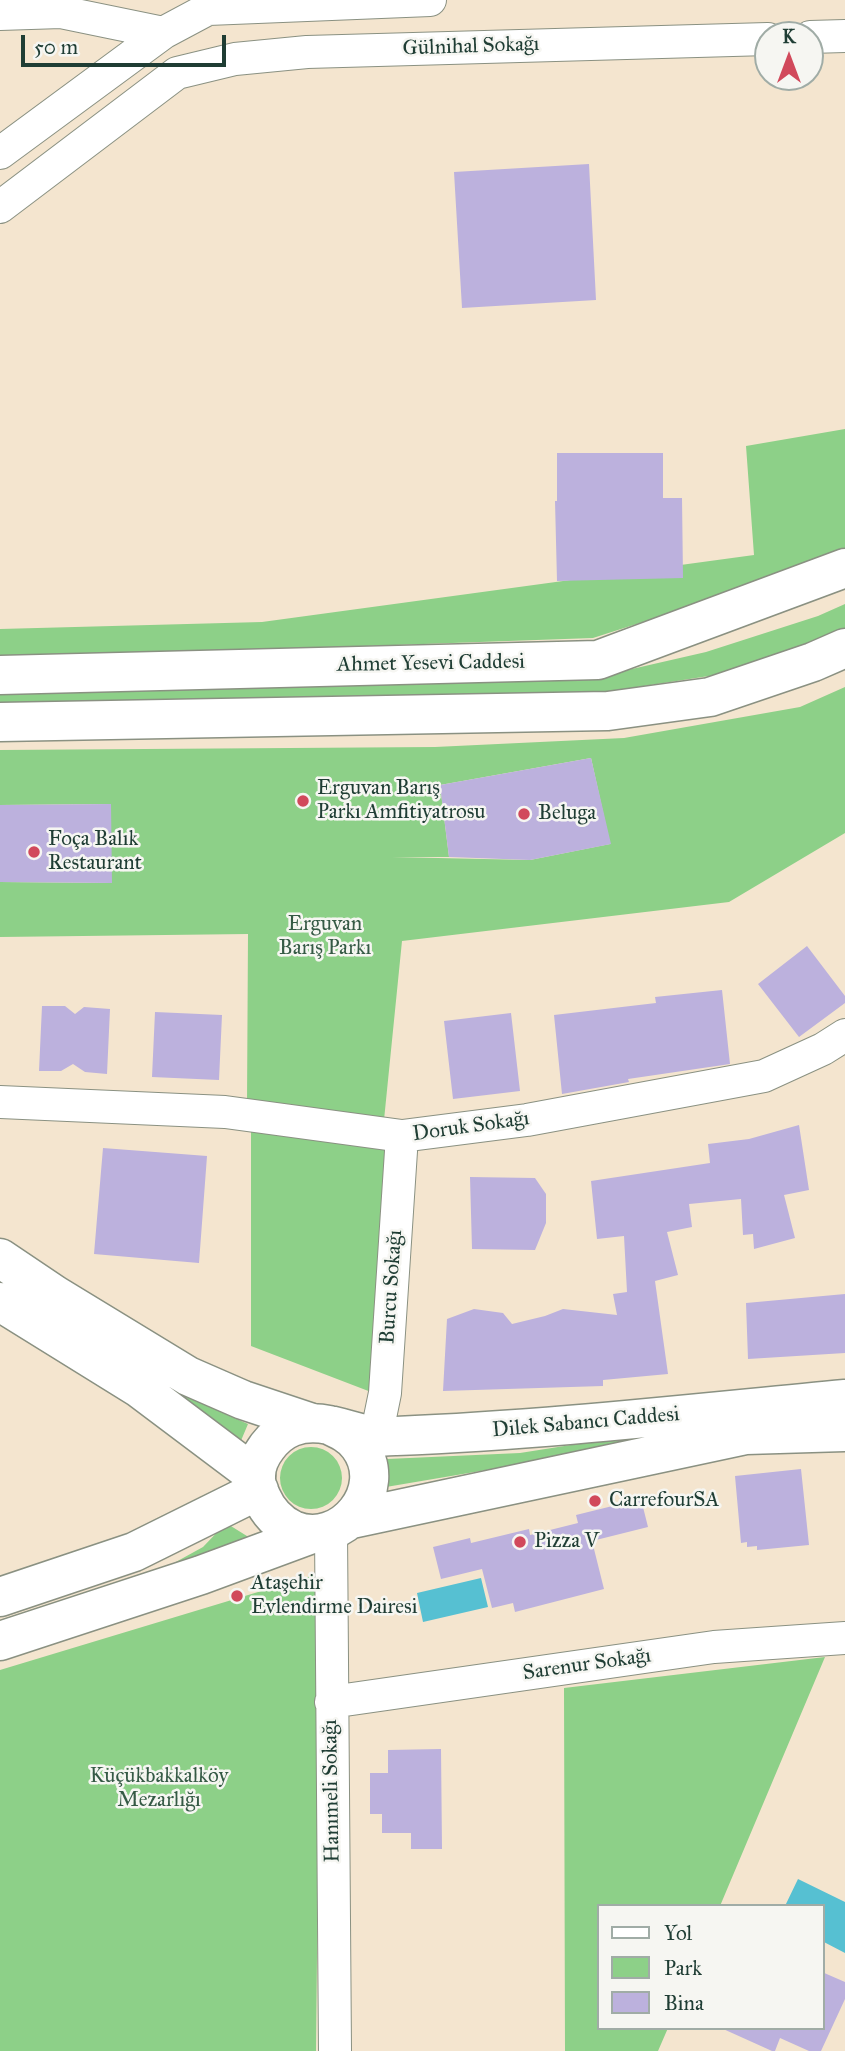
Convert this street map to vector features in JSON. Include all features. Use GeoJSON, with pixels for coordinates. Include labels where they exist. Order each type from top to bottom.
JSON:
{"type":"FeatureCollection","features":[{"type":"Feature","properties":{"kind":"main road","name":"Ahmet Yesevi Caddesi"},"geometry":{"type":"LineString","coordinates":[[0,675],[598,660],[845,568]]}},
{"type":"Feature","properties":{"kind":"main road"},"geometry":{"type":"LineString","coordinates":[[0,722],[608,711],[710,697],[813,662],[845,648]]}},
{"type":"Feature","properties":{"kind":"main road"},"geometry":{"type":"LineString","coordinates":[[0,1258],[188,1377],[243,1400],[346,1433],[359,1446],[368,1464],[369,1482],[365,1503],[331,1528],[294,1531],[278,1521],[266,1508],[257,1483],[139,1388],[0,1302]]}},
{"type":"Feature","properties":{"kind":"main road","name":"Dilek Sabancı Caddesi"},"geometry":{"type":"LineString","coordinates":[[319,1424],[376,1437],[498,1432],[845,1399]]}},
{"type":"Feature","properties":{"kind":"main road"},"geometry":{"type":"LineString","coordinates":[[0,1597],[134,1552],[257,1483],[263,1454],[275,1438],[291,1427],[319,1424]]}},
{"type":"Feature","properties":{"kind":"main road","name":"Dilek Sabancı Caddesi"},"geometry":{"type":"LineString","coordinates":[[0,1641],[201,1575],[331,1528],[746,1435],[845,1432]]}},
{"type":"Feature","properties":{"kind":"street"},"geometry":{"type":"LineString","coordinates":[[0,153],[163,33],[208,9],[430,0]]}},
{"type":"Feature","properties":{"kind":"street"},"geometry":{"type":"LineString","coordinates":[[0,14],[61,12],[163,33]]}},
{"type":"Feature","properties":{"kind":"street"},"geometry":{"type":"LineString","coordinates":[[163,33],[177,73]]}},
{"type":"Feature","properties":{"kind":"street"},"geometry":{"type":"LineString","coordinates":[[824,37],[845,36]]}},
{"type":"Feature","properties":{"kind":"street","name":"Gülnihal Sokağı"},"geometry":{"type":"LineString","coordinates":[[0,207],[177,73],[235,59],[307,52],[754,38]]}},
{"type":"Feature","properties":{"kind":"street","name":"Doruk Sokağı"},"geometry":{"type":"LineString","coordinates":[[0,1102],[246,1114],[402,1136],[527,1120],[764,1076],[823,1049],[845,1035]]}},
{"type":"Feature","properties":{"kind":"street","name":"Burcu Sokağı"},"geometry":{"type":"LineString","coordinates":[[376,1437],[385,1393],[402,1136]]}},
{"type":"Feature","properties":{"kind":"street","name":"Hanımeli Sokağı"},"geometry":{"type":"LineString","coordinates":[[331,1528],[335,2051]]}},
{"type":"Feature","properties":{"kind":"street","name":"Sarenur Sokağı"},"geometry":{"type":"LineString","coordinates":[[331,1702],[714,1647],[845,1638]]}},
{"type":"Feature","properties":{"kind":"green space"},"geometry":{"type":"Polygon","coordinates":[[[845,429],[845,557],[593,638],[0,659],[0,629],[262,622],[754,555],[746,446],[845,429]]]}},
{"type":"Feature","properties":{"kind":"green space"},"geometry":{"type":"Polygon","coordinates":[[[845,604],[845,631],[722,674],[605,692],[0,706],[0,689],[597,677],[706,652],[818,616],[845,604]]]}},
{"type":"Feature","properties":{"kind":"green space","name":"Erguvan Barış Parkı"},"geometry":{"type":"Polygon","coordinates":[[[845,687],[845,833],[729,902],[402,941],[384,1120],[247,1103],[248,934],[0,937],[0,882],[111,883],[111,804],[0,805],[0,750],[435,747],[624,738],[800,707],[845,687]],[[591,758],[440,785],[449,857],[392,857],[530,860],[610,844],[591,758]]]}},
{"type":"Feature","properties":{"kind":"green space"},"geometry":{"type":"Polygon","coordinates":[[[251,1127],[395,1141],[371,1392],[251,1346],[251,1127]]]}},
{"type":"Feature","properties":{"kind":"green space"},"geometry":{"type":"Polygon","coordinates":[[[0,1276],[152,1375],[248,1424],[240,1443],[0,1289],[0,1276]]]}},
{"type":"Feature","properties":{"kind":"green space"},"geometry":{"type":"Polygon","coordinates":[[[723,1421],[723,1430],[386,1487],[387,1459],[520,1453],[723,1421]]]}},
{"type":"Feature","properties":{"kind":"green space"},"geometry":{"type":"Polygon","coordinates":[[[305,1447],[317,1447],[333,1456],[340,1466],[340,1490],[333,1500],[317,1509],[305,1509],[294,1504],[285,1495],[280,1484],[280,1472],[285,1461],[294,1452],[305,1447]]]}},
{"type":"Feature","properties":{"kind":"green space"},"geometry":{"type":"Polygon","coordinates":[[[226,1523],[263,1546],[0,1629],[0,1620],[174,1563],[203,1547],[226,1523]]]}},
{"type":"Feature","properties":{"kind":"green space","name":"Küçükbakkalköy Mezarlığı"},"geometry":{"type":"Polygon","coordinates":[[[321,1573],[316,2051],[0,2051],[0,1670],[321,1573]]]}},
{"type":"Feature","properties":{"kind":"green space"},"geometry":{"type":"Polygon","coordinates":[[[825,1657],[721,1904],[596,1904],[596,2030],[667,2030],[658,2051],[565,2051],[564,1688],[825,1657]]]}},
{"type":"Feature","properties":{"kind":"water"},"geometry":{"type":"Polygon","coordinates":[[[481,1578],[488,1607],[423,1622],[417,1593],[481,1578]]]}},
{"type":"Feature","properties":{"kind":"water"},"geometry":{"type":"Polygon","coordinates":[[[798,1879],[845,1902],[845,1953],[824,1942],[824,1904],[786,1904],[798,1879]]]}},
{"type":"Feature","properties":{"kind":"building"},"geometry":{"type":"Polygon","coordinates":[[[589,164],[596,300],[462,308],[454,172],[589,164]]]}},
{"type":"Feature","properties":{"kind":"building"},"geometry":{"type":"Polygon","coordinates":[[[557,453],[663,453],[663,498],[682,498],[683,578],[557,581],[557,453]]]}},
{"type":"Feature","properties":{"kind":"building","name":"Beluga"},"geometry":{"type":"Polygon","coordinates":[[[591,758],[611,844],[530,860],[449,857],[440,785],[591,758]]]}},
{"type":"Feature","properties":{"kind":"building"},"geometry":{"type":"Polygon","coordinates":[[[111,804],[112,883],[0,882],[0,805],[111,804]]]}},
{"type":"Feature","properties":{"kind":"building"},"geometry":{"type":"Polygon","coordinates":[[[807,946],[845,996],[845,1003],[799,1037],[758,984],[807,946]]]}},
{"type":"Feature","properties":{"kind":"building"},"geometry":{"type":"Polygon","coordinates":[[[722,990],[730,1064],[628,1079],[629,1082],[562,1094],[554,1015],[656,1003],[655,997],[722,990]]]}},
{"type":"Feature","properties":{"kind":"building"},"geometry":{"type":"Polygon","coordinates":[[[42,1006],[65,1006],[75,1014],[84,1007],[110,1009],[107,1074],[85,1072],[73,1064],[61,1071],[39,1071],[42,1006]]]}},
{"type":"Feature","properties":{"kind":"building"},"geometry":{"type":"Polygon","coordinates":[[[155,1012],[222,1015],[219,1080],[152,1077],[155,1012]]]}},
{"type":"Feature","properties":{"kind":"building"},"geometry":{"type":"Polygon","coordinates":[[[511,1013],[520,1091],[453,1099],[444,1021],[511,1013]]]}},
{"type":"Feature","properties":{"kind":"building"},"geometry":{"type":"Polygon","coordinates":[[[799,1125],[809,1190],[784,1195],[795,1238],[754,1249],[753,1234],[743,1235],[741,1199],[689,1204],[692,1227],[667,1232],[678,1275],[655,1281],[668,1374],[603,1380],[603,1386],[443,1391],[447,1319],[474,1309],[503,1313],[512,1324],[563,1309],[617,1315],[613,1294],[627,1292],[624,1236],[597,1239],[591,1181],[710,1163],[708,1144],[749,1139],[799,1125]]]}},
{"type":"Feature","properties":{"kind":"building"},"geometry":{"type":"Polygon","coordinates":[[[103,1148],[207,1156],[199,1263],[94,1254],[103,1148]]]}},
{"type":"Feature","properties":{"kind":"building"},"geometry":{"type":"Polygon","coordinates":[[[470,1177],[535,1178],[546,1194],[546,1223],[535,1250],[472,1249],[470,1177]]]}},
{"type":"Feature","properties":{"kind":"building"},"geometry":{"type":"Polygon","coordinates":[[[845,1294],[845,1353],[748,1359],[746,1303],[845,1294]]]}},
{"type":"Feature","properties":{"kind":"building"},"geometry":{"type":"Polygon","coordinates":[[[801,1469],[809,1545],[757,1550],[757,1546],[747,1547],[747,1542],[741,1543],[735,1476],[801,1469]]]}},
{"type":"Feature","properties":{"kind":"building"},"geometry":{"type":"Polygon","coordinates":[[[641,1499],[648,1527],[592,1541],[604,1589],[515,1612],[513,1603],[492,1608],[482,1569],[441,1579],[433,1547],[470,1538],[471,1543],[529,1529],[530,1535],[578,1523],[576,1515],[641,1499]]]}},
{"type":"Feature","properties":{"kind":"building"},"geometry":{"type":"Polygon","coordinates":[[[441,1749],[442,1849],[411,1849],[411,1833],[382,1833],[382,1814],[370,1814],[370,1773],[388,1773],[388,1750],[441,1749]]]}},
{"type":"Feature","properties":{"kind":"building"},"geometry":{"type":"Polygon","coordinates":[[[824,1973],[845,1982],[845,1999],[821,2051],[809,2051],[780,2038],[775,2051],[725,2030],[824,2030],[824,1973]]]}},
{"type":"Feature","properties":{"kind":"place","name":"Erguvan Barış Parkı Amfitiyatrosu"},"geometry":{"type":"Point","coordinates":[303,801]}},
{"type":"Feature","properties":{"kind":"place","name":"Beluga"},"geometry":{"type":"Point","coordinates":[524,814]}},
{"type":"Feature","properties":{"kind":"place","name":"Foça Balık Restaurant"},"geometry":{"type":"Point","coordinates":[34,852]}},
{"type":"Feature","properties":{"kind":"place","name":"CarrefourSA"},"geometry":{"type":"Point","coordinates":[595,1501]}},
{"type":"Feature","properties":{"kind":"place","name":"Pizza V"},"geometry":{"type":"Point","coordinates":[520,1542]}},
{"type":"Feature","properties":{"kind":"place","name":"Ataşehir Evlendirme Dairesi"},"geometry":{"type":"Point","coordinates":[237,1596]}}]}
